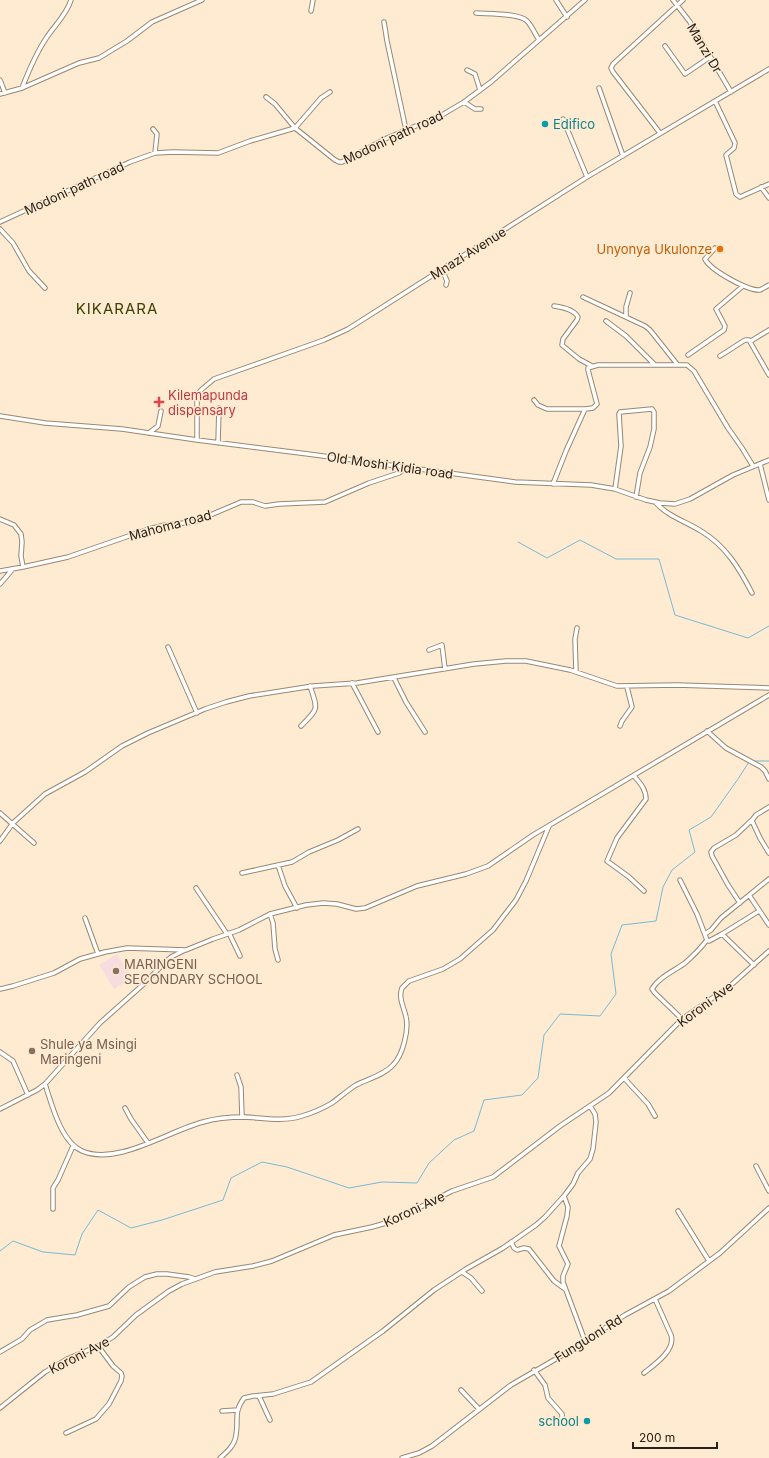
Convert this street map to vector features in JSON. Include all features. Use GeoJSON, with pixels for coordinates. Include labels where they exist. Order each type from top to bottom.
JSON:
{"type":"FeatureCollection","features":[{"type":"Feature","properties":{"kind":"street"},"geometry":{"type":"LineString","coordinates":[[22,88],[33,60],[46,38],[64,15],[71,0]]}},
{"type":"Feature","properties":{"kind":"street"},"geometry":{"type":"LineString","coordinates":[[0,94],[22,88],[79,63],[103,56],[152,22],[202,0]]}},
{"type":"Feature","properties":{"kind":"street"},"geometry":{"type":"LineString","coordinates":[[311,11],[313,0]]}},
{"type":"Feature","properties":{"kind":"street"},"geometry":{"type":"LineString","coordinates":[[556,0],[567,17]]}},
{"type":"Feature","properties":{"kind":"street","name":"Modoni path road"},"geometry":{"type":"LineString","coordinates":[[0,222],[130,162],[155,153],[218,153],[250,141],[295,128],[339,162],[406,130],[442,115],[464,102],[492,82],[586,0]]}},
{"type":"Feature","properties":{"kind":"street","name":"Manzi Dr"},"geometry":{"type":"LineString","coordinates":[[673,0],[690,22],[731,92]]}},
{"type":"Feature","properties":{"kind":"street"},"geometry":{"type":"LineString","coordinates":[[660,133],[612,72],[611,68],[613,64],[683,0]]}},
{"type":"Feature","properties":{"kind":"street"},"geometry":{"type":"LineString","coordinates":[[476,13],[499,14],[524,19],[539,40]]}},
{"type":"Feature","properties":{"kind":"street"},"geometry":{"type":"LineString","coordinates":[[384,22],[388,48],[406,130]]}},
{"type":"Feature","properties":{"kind":"street"},"geometry":{"type":"LineString","coordinates":[[665,46],[685,74],[710,57]]}},
{"type":"Feature","properties":{"kind":"street","name":"Mnazi Avenue"},"geometry":{"type":"LineString","coordinates":[[197,440],[197,396],[208,384],[222,376],[324,340],[348,329],[587,177],[769,69]]}},
{"type":"Feature","properties":{"kind":"street"},"geometry":{"type":"LineString","coordinates":[[467,70],[475,74],[480,90]]}},
{"type":"Feature","properties":{"kind":"street"},"geometry":{"type":"LineString","coordinates":[[0,80],[5,93]]}},
{"type":"Feature","properties":{"kind":"street"},"geometry":{"type":"LineString","coordinates":[[599,88],[623,156]]}},
{"type":"Feature","properties":{"kind":"street"},"geometry":{"type":"LineString","coordinates":[[266,97],[275,104],[295,128],[321,98],[330,92]]}},
{"type":"Feature","properties":{"kind":"street"},"geometry":{"type":"LineString","coordinates":[[715,101],[735,143],[734,148],[726,156],[736,194],[740,197],[769,184]]}},
{"type":"Feature","properties":{"kind":"street"},"geometry":{"type":"LineString","coordinates":[[464,102],[475,109],[481,109]]}},
{"type":"Feature","properties":{"kind":"street"},"geometry":{"type":"LineString","coordinates":[[563,119],[587,177]]}},
{"type":"Feature","properties":{"kind":"street"},"geometry":{"type":"LineString","coordinates":[[153,129],[157,134],[155,153]]}},
{"type":"Feature","properties":{"kind":"street"},"geometry":{"type":"LineString","coordinates":[[761,187],[769,198]]}},
{"type":"Feature","properties":{"kind":"street"},"geometry":{"type":"LineString","coordinates":[[0,229],[13,243],[29,271],[45,288]]}},
{"type":"Feature","properties":{"kind":"street"},"geometry":{"type":"LineString","coordinates":[[715,248],[706,257],[705,261],[714,268],[743,286],[758,291],[769,285]]}},
{"type":"Feature","properties":{"kind":"street"},"geometry":{"type":"LineString","coordinates":[[442,269],[447,281],[446,286]]}},
{"type":"Feature","properties":{"kind":"street"},"geometry":{"type":"LineString","coordinates":[[688,355],[724,330],[725,326],[716,309],[743,286]]}},
{"type":"Feature","properties":{"kind":"street"},"geometry":{"type":"LineString","coordinates":[[626,316],[630,293]]}},
{"type":"Feature","properties":{"kind":"street"},"geometry":{"type":"LineString","coordinates":[[583,297],[639,322],[650,330],[677,364]]}},
{"type":"Feature","properties":{"kind":"street"},"geometry":{"type":"LineString","coordinates":[[554,306],[564,308],[577,314],[577,320],[563,339],[562,345],[579,359],[592,366],[654,364],[687,365],[694,371],[752,466]]}},
{"type":"Feature","properties":{"kind":"street"},"geometry":{"type":"LineString","coordinates":[[606,321],[626,336],[654,364]]}},
{"type":"Feature","properties":{"kind":"street"},"geometry":{"type":"LineString","coordinates":[[720,356],[745,340],[751,341],[769,330]]}},
{"type":"Feature","properties":{"kind":"street"},"geometry":{"type":"LineString","coordinates":[[751,341],[769,375]]}},
{"type":"Feature","properties":{"kind":"street"},"geometry":{"type":"LineString","coordinates":[[534,400],[538,405],[547,408],[593,408],[597,404],[588,370],[588,368],[592,366]]}},
{"type":"Feature","properties":{"kind":"street"},"geometry":{"type":"LineString","coordinates":[[218,443],[219,408]]}},
{"type":"Feature","properties":{"kind":"street"},"geometry":{"type":"LineString","coordinates":[[553,484],[585,409]]}},
{"type":"Feature","properties":{"kind":"street"},"geometry":{"type":"LineString","coordinates":[[615,489],[621,446],[618,414],[620,412],[652,409],[654,412],[654,429],[650,446],[640,473],[636,497]]}},
{"type":"Feature","properties":{"kind":"street"},"geometry":{"type":"LineString","coordinates":[[149,433],[158,426],[161,411]]}},
{"type":"Feature","properties":{"kind":"street","name":"Old Moshi Kidia road"},"geometry":{"type":"LineString","coordinates":[[0,416],[45,423],[122,429],[515,482],[592,485],[615,489],[655,503],[666,504],[684,502],[752,466],[769,460]]}},
{"type":"Feature","properties":{"kind":"street"},"geometry":{"type":"LineString","coordinates":[[760,464],[769,500]]}},
{"type":"Feature","properties":{"kind":"street","name":"Mahoma road"},"geometry":{"type":"LineString","coordinates":[[0,571],[23,568],[78,554],[148,529],[165,525],[194,522],[241,502],[253,502],[265,506],[325,502],[369,483],[399,473],[406,468]]}},
{"type":"Feature","properties":{"kind":"street"},"geometry":{"type":"LineString","coordinates":[[655,503],[666,513],[707,535],[728,554],[738,566],[752,593]]}},
{"type":"Feature","properties":{"kind":"street"},"geometry":{"type":"LineString","coordinates":[[0,519],[14,526],[21,534],[23,568]]}},
{"type":"Feature","properties":{"kind":"street"},"geometry":{"type":"LineString","coordinates":[[0,584],[12,570]]}},
{"type":"Feature","properties":{"kind":"street"},"geometry":{"type":"LineString","coordinates":[[576,672],[575,639],[577,628]]}},
{"type":"Feature","properties":{"kind":"street"},"geometry":{"type":"LineString","coordinates":[[429,650],[442,644],[445,669]]}},
{"type":"Feature","properties":{"kind":"street"},"geometry":{"type":"LineString","coordinates":[[168,647],[197,713]]}},
{"type":"Feature","properties":{"kind":"street"},"geometry":{"type":"LineString","coordinates":[[0,841],[13,823],[45,794],[91,768],[122,746],[148,733],[236,698],[310,686],[394,678],[488,662],[511,661],[538,664],[576,672],[612,685],[627,687],[677,685],[769,688]]}},
{"type":"Feature","properties":{"kind":"street"},"geometry":{"type":"LineString","coordinates":[[394,678],[406,702],[425,732]]}},
{"type":"Feature","properties":{"kind":"street"},"geometry":{"type":"LineString","coordinates":[[352,683],[378,732]]}},
{"type":"Feature","properties":{"kind":"street"},"geometry":{"type":"LineString","coordinates":[[301,726],[315,712],[316,708],[310,686]]}},
{"type":"Feature","properties":{"kind":"street"},"geometry":{"type":"LineString","coordinates":[[620,726],[632,707],[627,687]]}},
{"type":"Feature","properties":{"kind":"street"},"geometry":{"type":"LineString","coordinates":[[0,1107],[28,1095],[45,1084],[100,1023],[146,982],[171,957],[245,927],[270,914],[312,904],[323,903],[338,904],[356,909],[365,908],[417,886],[466,874],[488,866],[528,838],[769,695]]}},
{"type":"Feature","properties":{"kind":"street"},"geometry":{"type":"LineString","coordinates":[[707,731],[726,748],[767,771],[769,779]]}},
{"type":"Feature","properties":{"kind":"street"},"geometry":{"type":"LineString","coordinates":[[634,776],[643,788],[646,799],[617,838],[607,861],[629,877],[644,891]]}},
{"type":"Feature","properties":{"kind":"street"},"geometry":{"type":"LineString","coordinates":[[740,903],[728,885],[711,852],[714,848],[736,835],[752,821],[756,815],[769,807]]}},
{"type":"Feature","properties":{"kind":"street"},"geometry":{"type":"LineString","coordinates":[[0,813],[13,823],[34,844]]}},
{"type":"Feature","properties":{"kind":"street"},"geometry":{"type":"LineString","coordinates":[[752,821],[769,853]]}},
{"type":"Feature","properties":{"kind":"street"},"geometry":{"type":"LineString","coordinates":[[45,1084],[62,1130],[73,1146],[81,1151],[98,1154],[119,1152],[148,1143],[204,1121],[242,1117],[292,1119],[315,1112],[333,1102],[356,1085],[393,1066],[401,1052],[407,1027],[406,1015],[400,997],[402,988],[409,981],[443,968],[460,959],[493,930],[516,900],[526,881],[549,826]]}},
{"type":"Feature","properties":{"kind":"street"},"geometry":{"type":"LineString","coordinates":[[242,873],[292,862],[308,852],[338,840],[358,829]]}},
{"type":"Feature","properties":{"kind":"street"},"geometry":{"type":"LineString","coordinates":[[278,865],[285,886],[297,908]]}},
{"type":"Feature","properties":{"kind":"street"},"geometry":{"type":"LineString","coordinates":[[705,934],[711,930],[721,918],[769,878]]}},
{"type":"Feature","properties":{"kind":"street"},"geometry":{"type":"LineString","coordinates":[[680,880],[697,914],[707,940]]}},
{"type":"Feature","properties":{"kind":"street"},"geometry":{"type":"LineString","coordinates":[[196,888],[228,934],[240,956]]}},
{"type":"Feature","properties":{"kind":"street"},"geometry":{"type":"LineString","coordinates":[[749,895],[769,925]]}},
{"type":"Feature","properties":{"kind":"street"},"geometry":{"type":"LineString","coordinates":[[682,1019],[655,994],[652,989],[669,973],[698,952],[707,940],[709,941],[722,934],[759,911]]}},
{"type":"Feature","properties":{"kind":"street"},"geometry":{"type":"LineString","coordinates":[[270,914],[273,923],[275,949],[278,960]]}},
{"type":"Feature","properties":{"kind":"street"},"geometry":{"type":"LineString","coordinates":[[85,918],[98,954]]}},
{"type":"Feature","properties":{"kind":"street"},"geometry":{"type":"LineString","coordinates":[[722,934],[754,965]]}},
{"type":"Feature","properties":{"kind":"street"},"geometry":{"type":"LineString","coordinates":[[0,989],[54,973],[80,960],[98,954],[127,948],[186,950]]}},
{"type":"Feature","properties":{"kind":"street","name":"Koroni Ave"},"geometry":{"type":"LineString","coordinates":[[0,1408],[45,1372],[67,1359],[98,1346],[117,1334],[136,1314],[176,1287],[215,1272],[272,1262],[334,1235],[382,1225],[402,1217],[444,1194],[493,1177],[560,1126],[609,1093],[682,1019],[730,986],[769,951]]}},
{"type":"Feature","properties":{"kind":"street"},"geometry":{"type":"LineString","coordinates":[[0,1052],[13,1061],[28,1095]]}},
{"type":"Feature","properties":{"kind":"street"},"geometry":{"type":"LineString","coordinates":[[237,1074],[241,1087],[242,1117]]}},
{"type":"Feature","properties":{"kind":"street"},"geometry":{"type":"LineString","coordinates":[[624,1078],[648,1104],[655,1116]]}},
{"type":"Feature","properties":{"kind":"street"},"geometry":{"type":"LineString","coordinates":[[220,1458],[233,1444],[235,1439],[238,1410],[244,1398],[273,1394],[311,1382],[383,1331],[434,1290],[512,1242],[542,1220],[564,1196],[581,1170],[588,1163],[591,1156],[595,1136],[596,1120],[595,1114],[590,1106]]}},
{"type":"Feature","properties":{"kind":"street"},"geometry":{"type":"LineString","coordinates":[[125,1108],[148,1143]]}},
{"type":"Feature","properties":{"kind":"street"},"geometry":{"type":"LineString","coordinates":[[53,1209],[53,1188],[73,1146]]}},
{"type":"Feature","properties":{"kind":"street"},"geometry":{"type":"LineString","coordinates":[[756,1166],[769,1191]]}},
{"type":"Feature","properties":{"kind":"street"},"geometry":{"type":"LineString","coordinates":[[564,1196],[568,1207],[568,1216],[559,1246],[568,1262],[563,1279],[584,1342]]}},
{"type":"Feature","properties":{"kind":"street","name":"Funguoni Rd"},"geometry":{"type":"LineString","coordinates":[[402,1458],[419,1453],[432,1446],[511,1385],[534,1370],[584,1342],[625,1315],[655,1299],[709,1261],[738,1237],[769,1208]]}},
{"type":"Feature","properties":{"kind":"street"},"geometry":{"type":"LineString","coordinates":[[678,1212],[709,1261]]}},
{"type":"Feature","properties":{"kind":"street"},"geometry":{"type":"LineString","coordinates":[[512,1242],[514,1248],[517,1250],[524,1248],[529,1249],[554,1281],[566,1290]]}},
{"type":"Feature","properties":{"kind":"street"},"geometry":{"type":"LineString","coordinates":[[462,1272],[471,1278],[482,1291]]}},
{"type":"Feature","properties":{"kind":"street"},"geometry":{"type":"LineString","coordinates":[[0,1352],[22,1339],[47,1320],[73,1316],[109,1306],[129,1287],[145,1277],[157,1274],[167,1274],[195,1279]]}},
{"type":"Feature","properties":{"kind":"street"},"geometry":{"type":"LineString","coordinates":[[644,1373],[667,1352],[672,1341],[671,1335],[655,1299]]}},
{"type":"Feature","properties":{"kind":"street"},"geometry":{"type":"LineString","coordinates":[[66,1433],[96,1419],[109,1404],[121,1381],[122,1376],[98,1346]]}},
{"type":"Feature","properties":{"kind":"street"},"geometry":{"type":"LineString","coordinates":[[534,1370],[545,1385],[548,1398],[562,1414],[560,1420]]}},
{"type":"Feature","properties":{"kind":"street"},"geometry":{"type":"LineString","coordinates":[[460,1390],[479,1409]]}},
{"type":"Feature","properties":{"kind":"street"},"geometry":{"type":"LineString","coordinates":[[259,1396],[270,1420]]}},
{"type":"Feature","properties":{"kind":"street"},"geometry":{"type":"LineString","coordinates":[[222,1411],[238,1410]]}},
{"type":"Feature","properties":{"kind":"shaded area","name":"MARINGENI SECONDARY SCHOOL"},"geometry":{"type":"Polygon","coordinates":[[[117,954],[132,978],[114,989],[99,965],[117,954]]]}},
{"type":"Feature","properties":{"kind":"waterway"},"geometry":{"type":"LineString","coordinates":[[518,542],[547,558],[580,540],[616,559],[659,559],[675,615],[748,638],[769,626]]}},
{"type":"Feature","properties":{"kind":"waterway"},"geometry":{"type":"LineString","coordinates":[[753,761],[769,761]]}},
{"type":"Feature","properties":{"kind":"waterway"},"geometry":{"type":"LineString","coordinates":[[0,1251],[13,1241],[43,1252],[75,1255],[82,1234],[98,1210],[131,1228],[162,1220],[223,1200],[231,1178],[262,1162],[287,1167],[349,1188],[382,1182],[417,1183],[429,1163],[454,1140],[474,1131],[484,1100],[522,1095],[538,1078],[544,1035],[560,1014],[600,1016],[616,994],[611,954],[622,925],[656,921],[663,887],[672,870],[695,852],[689,830],[711,817],[749,762]]}},
{"type":"Feature","properties":{"kind":"place","name":"Edifico"},"geometry":{"type":"Point","coordinates":[545,124]}},
{"type":"Feature","properties":{"kind":"place","name":"Unyonya Ukulonze"},"geometry":{"type":"Point","coordinates":[720,249]}},
{"type":"Feature","properties":{"kind":"place","name":"Kilemapunda dispensary"},"geometry":{"type":"Point","coordinates":[159,402]}},
{"type":"Feature","properties":{"kind":"place","name":"MARINGENI SECONDARY SCHOOL"},"geometry":{"type":"Point","coordinates":[116,971]}},
{"type":"Feature","properties":{"kind":"place","name":"Shule ya Msingi Maringeni"},"geometry":{"type":"Point","coordinates":[32,1051]}},
{"type":"Feature","properties":{"kind":"place","name":"school"},"geometry":{"type":"Point","coordinates":[587,1421]}},
{"type":"Feature","properties":{"kind":"district","name":"KIKARARA"},"geometry":{"type":"Point","coordinates":[117,309]}}]}
